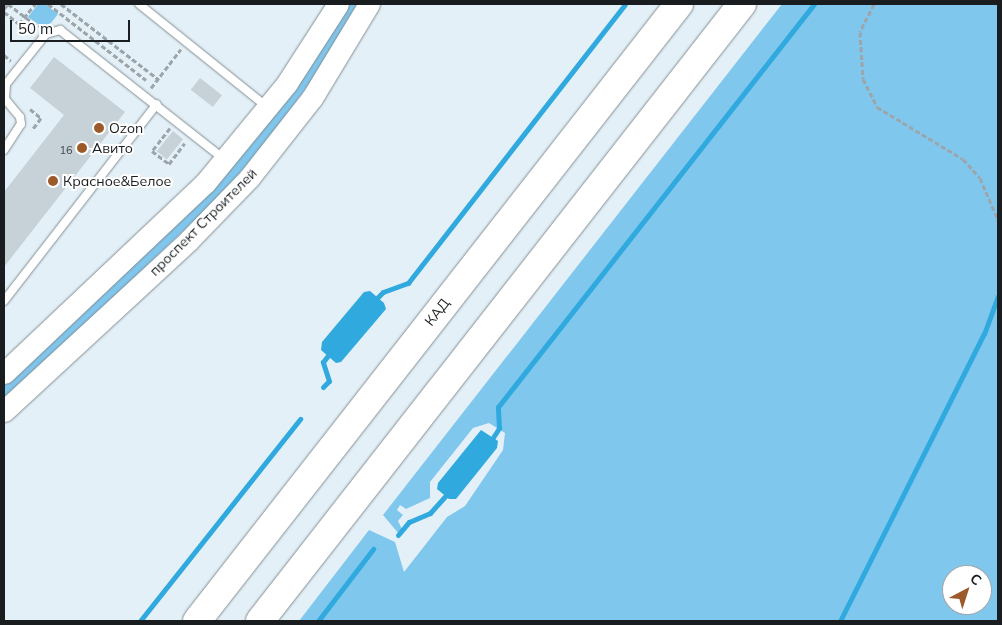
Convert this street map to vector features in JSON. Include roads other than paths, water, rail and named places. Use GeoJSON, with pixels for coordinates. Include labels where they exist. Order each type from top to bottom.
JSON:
{"type":"FeatureCollection","features":[{"type":"Feature","properties":{"kind":"highway","name":"КАД"},"geometry":{"type":"LineString","coordinates":[[197,621],[679,4]]}},
{"type":"Feature","properties":{"kind":"highway"},"geometry":{"type":"LineString","coordinates":[[260,621],[742,4]]}},
{"type":"Feature","properties":{"kind":"street","name":"проспект Строителей"},"geometry":{"type":"LineString","coordinates":[[5,369],[169,218],[225,160],[301,64],[338,4]]}},
{"type":"Feature","properties":{"kind":"street","name":"проспект Строителей"},"geometry":{"type":"LineString","coordinates":[[4,411],[189,240],[249,178],[312,98],[369,4]]}},
{"type":"Feature","properties":{"kind":"lane"},"geometry":{"type":"LineString","coordinates":[[139,4],[268,107]]}},
{"type":"Feature","properties":{"kind":"lane"},"geometry":{"type":"LineString","coordinates":[[149,11],[155,4]]}},
{"type":"Feature","properties":{"kind":"lane"},"geometry":{"type":"LineString","coordinates":[[4,150],[21,124],[20,117],[5,99],[6,84],[51,30],[67,32],[146,94],[225,160]]}},
{"type":"Feature","properties":{"kind":"lane"},"geometry":{"type":"LineString","coordinates":[[4,301],[157,104]]}},
{"type":"Feature","properties":{"kind":"waterway"},"geometry":{"type":"LineString","coordinates":[[373,302],[383,292],[408,283],[625,4]]}},
{"type":"Feature","properties":{"kind":"waterway"},"geometry":{"type":"LineString","coordinates":[[490,442],[499,428],[498,407],[814,4]]}},
{"type":"Feature","properties":{"kind":"waterway"},"geometry":{"type":"LineString","coordinates":[[840,621],[984,334],[998,296]]}},
{"type":"Feature","properties":{"kind":"waterway"},"geometry":{"type":"LineString","coordinates":[[323,387],[329,381],[323,362],[332,350]]}},
{"type":"Feature","properties":{"kind":"waterway"},"geometry":{"type":"LineString","coordinates":[[140,621],[300,419]]}},
{"type":"Feature","properties":{"kind":"waterway"},"geometry":{"type":"LineString","coordinates":[[398,535],[409,522],[430,513],[450,491]]}},
{"type":"Feature","properties":{"kind":"waterway"},"geometry":{"type":"LineString","coordinates":[[318,621],[373,549]]}},
{"type":"Feature","properties":{"kind":"place","name":"Ozon"},"geometry":{"type":"Point","coordinates":[99,128]}},
{"type":"Feature","properties":{"kind":"place","name":"Авито"},"geometry":{"type":"Point","coordinates":[82,148]}},
{"type":"Feature","properties":{"kind":"place","name":"Красное&Белое"},"geometry":{"type":"Point","coordinates":[53,181]}}]}
